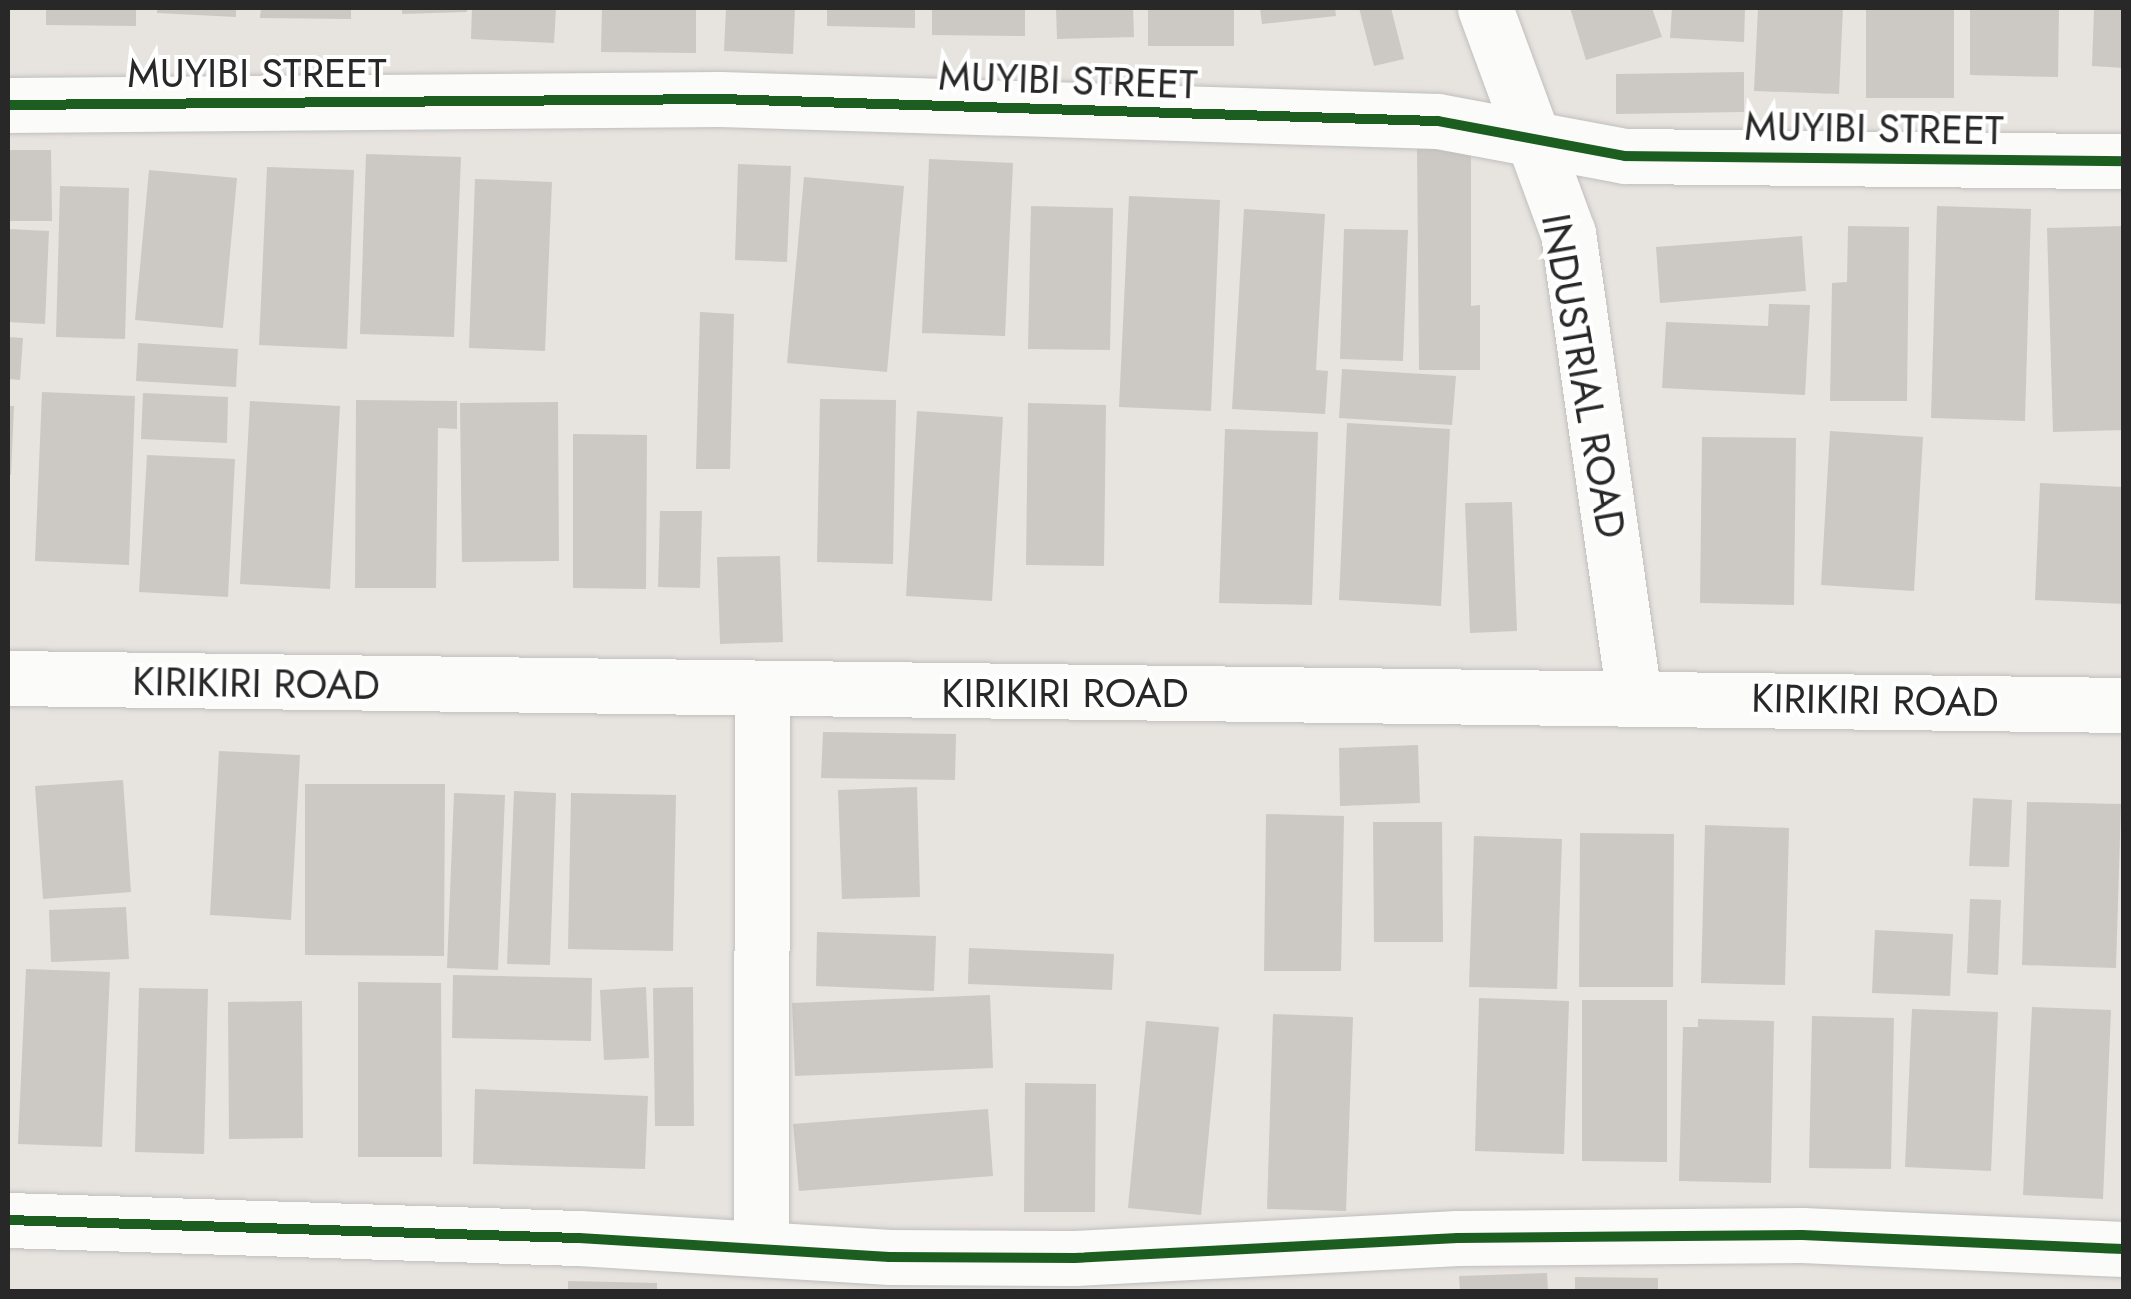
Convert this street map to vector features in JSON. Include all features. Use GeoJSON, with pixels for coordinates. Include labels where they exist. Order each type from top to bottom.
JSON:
{"type":"FeatureCollection","features":[{"type":"Feature","properties":{"kind":"street","name":"INDUSTRIAL ROAD"},"geometry":{"type":"LineString","coordinates":[[1485,8],[1568,233],[1634,696]]}},
{"type":"Feature","properties":{"kind":"street","name":"MUYIBI STREET"},"geometry":{"type":"LineString","coordinates":[[8,105],[720,99],[1438,121],[1624,156],[2124,161]]}},
{"type":"Feature","properties":{"kind":"street","name":"KIRIKIRI ROAD"},"geometry":{"type":"LineString","coordinates":[[8,678],[762,691],[1634,696],[2124,705]]}},
{"type":"Feature","properties":{"kind":"street"},"geometry":{"type":"LineString","coordinates":[[762,691],[762,1248]]}},
{"type":"Feature","properties":{"kind":"street"},"geometry":{"type":"LineString","coordinates":[[8,1220],[762,1248],[888,1257],[1076,1258],[1438,1238],[1835,1235],[2124,1249]]}},
{"type":"Feature","properties":{"kind":"building"},"geometry":{"type":"Polygon","coordinates":[[[46,8],[136,8],[136,26],[46,25],[46,8]]]}},
{"type":"Feature","properties":{"kind":"building"},"geometry":{"type":"Polygon","coordinates":[[[157,8],[236,8],[236,17],[157,13],[157,8]]]}},
{"type":"Feature","properties":{"kind":"building"},"geometry":{"type":"Polygon","coordinates":[[[261,8],[351,8],[351,19],[260,18],[261,8]]]}},
{"type":"Feature","properties":{"kind":"building"},"geometry":{"type":"Polygon","coordinates":[[[402,8],[467,8],[467,12],[402,14],[402,8]]]}},
{"type":"Feature","properties":{"kind":"building"},"geometry":{"type":"Polygon","coordinates":[[[472,8],[556,8],[554,43],[471,39],[472,8]]]}},
{"type":"Feature","properties":{"kind":"building"},"geometry":{"type":"Polygon","coordinates":[[[602,8],[696,8],[696,53],[601,52],[602,8]]]}},
{"type":"Feature","properties":{"kind":"building"},"geometry":{"type":"Polygon","coordinates":[[[726,8],[795,8],[793,54],[724,51],[726,8]]]}},
{"type":"Feature","properties":{"kind":"building"},"geometry":{"type":"Polygon","coordinates":[[[827,8],[915,8],[915,28],[827,26],[827,8]]]}},
{"type":"Feature","properties":{"kind":"building"},"geometry":{"type":"Polygon","coordinates":[[[932,8],[1025,8],[1025,36],[932,35],[932,8]]]}},
{"type":"Feature","properties":{"kind":"building"},"geometry":{"type":"Polygon","coordinates":[[[1056,8],[1133,8],[1134,37],[1057,39],[1056,8]]]}},
{"type":"Feature","properties":{"kind":"building"},"geometry":{"type":"Polygon","coordinates":[[[1148,8],[1234,8],[1234,46],[1148,46],[1148,8]]]}},
{"type":"Feature","properties":{"kind":"building"},"geometry":{"type":"Polygon","coordinates":[[[1260,8],[1335,8],[1336,16],[1262,24],[1260,8]]]}},
{"type":"Feature","properties":{"kind":"building"},"geometry":{"type":"Polygon","coordinates":[[[1359,8],[1391,8],[1404,59],[1374,66],[1359,8]]]}},
{"type":"Feature","properties":{"kind":"building"},"geometry":{"type":"Polygon","coordinates":[[[1570,8],[1652,8],[1662,37],[1586,60],[1570,8]]]}},
{"type":"Feature","properties":{"kind":"building"},"geometry":{"type":"Polygon","coordinates":[[[1672,8],[1745,8],[1744,42],[1670,38],[1672,8]]]}},
{"type":"Feature","properties":{"kind":"building"},"geometry":{"type":"Polygon","coordinates":[[[1758,8],[1843,8],[1839,94],[1754,91],[1758,8]]]}},
{"type":"Feature","properties":{"kind":"building"},"geometry":{"type":"Polygon","coordinates":[[[1866,8],[1954,8],[1954,98],[1866,98],[1866,8]]]}},
{"type":"Feature","properties":{"kind":"building"},"geometry":{"type":"Polygon","coordinates":[[[1970,8],[2059,8],[2058,77],[1970,75],[1970,8]]]}},
{"type":"Feature","properties":{"kind":"building"},"geometry":{"type":"Polygon","coordinates":[[[2094,8],[2124,8],[2124,68],[2092,66],[2094,8]]]}},
{"type":"Feature","properties":{"kind":"building"},"geometry":{"type":"Polygon","coordinates":[[[1744,72],[1744,112],[1616,114],[1616,74],[1744,72]]]}},
{"type":"Feature","properties":{"kind":"building"},"geometry":{"type":"Polygon","coordinates":[[[1417,149],[1471,149],[1471,306],[1480,305],[1480,370],[1419,370],[1417,149]]]}},
{"type":"Feature","properties":{"kind":"building"},"geometry":{"type":"Polygon","coordinates":[[[8,150],[51,150],[52,221],[8,221],[8,150]]]}},
{"type":"Feature","properties":{"kind":"building"},"geometry":{"type":"Polygon","coordinates":[[[366,154],[461,157],[454,337],[360,334],[366,154]]]}},
{"type":"Feature","properties":{"kind":"building"},"geometry":{"type":"Polygon","coordinates":[[[929,159],[1013,163],[1005,336],[922,333],[929,159]]]}},
{"type":"Feature","properties":{"kind":"building"},"geometry":{"type":"Polygon","coordinates":[[[738,164],[791,166],[787,262],[735,260],[738,164]]]}},
{"type":"Feature","properties":{"kind":"building"},"geometry":{"type":"Polygon","coordinates":[[[267,167],[354,170],[347,349],[259,345],[267,167]]]}},
{"type":"Feature","properties":{"kind":"building"},"geometry":{"type":"Polygon","coordinates":[[[149,170],[237,178],[223,328],[135,320],[149,170]]]}},
{"type":"Feature","properties":{"kind":"building"},"geometry":{"type":"Polygon","coordinates":[[[804,177],[904,186],[887,372],[787,363],[804,177]]]}},
{"type":"Feature","properties":{"kind":"building"},"geometry":{"type":"Polygon","coordinates":[[[475,179],[552,182],[545,351],[469,348],[475,179]]]}},
{"type":"Feature","properties":{"kind":"building"},"geometry":{"type":"Polygon","coordinates":[[[60,186],[129,188],[125,339],[56,337],[60,186]]]}},
{"type":"Feature","properties":{"kind":"building"},"geometry":{"type":"Polygon","coordinates":[[[1129,196],[1220,200],[1211,411],[1119,407],[1129,196]]]}},
{"type":"Feature","properties":{"kind":"building"},"geometry":{"type":"Polygon","coordinates":[[[1031,206],[1113,208],[1110,350],[1028,349],[1031,206]]]}},
{"type":"Feature","properties":{"kind":"building"},"geometry":{"type":"Polygon","coordinates":[[[1937,206],[2031,209],[2025,421],[1931,418],[1937,206]]]}},
{"type":"Feature","properties":{"kind":"building"},"geometry":{"type":"Polygon","coordinates":[[[1244,209],[1325,214],[1316,370],[1328,371],[1325,414],[1232,409],[1244,209]]]}},
{"type":"Feature","properties":{"kind":"building"},"geometry":{"type":"Polygon","coordinates":[[[1848,226],[1909,227],[1907,401],[1830,401],[1832,283],[1847,282],[1848,226]]]}},
{"type":"Feature","properties":{"kind":"building"},"geometry":{"type":"Polygon","coordinates":[[[2124,226],[2124,430],[2053,432],[2047,228],[2124,226]]]}},
{"type":"Feature","properties":{"kind":"building"},"geometry":{"type":"Polygon","coordinates":[[[8,229],[49,231],[45,324],[8,322],[8,229]]]}},
{"type":"Feature","properties":{"kind":"building"},"geometry":{"type":"Polygon","coordinates":[[[1344,229],[1408,230],[1403,361],[1340,359],[1344,229]]]}},
{"type":"Feature","properties":{"kind":"building"},"geometry":{"type":"Polygon","coordinates":[[[1802,236],[1806,291],[1660,303],[1656,247],[1802,236]]]}},
{"type":"Feature","properties":{"kind":"building"},"geometry":{"type":"Polygon","coordinates":[[[1769,304],[1810,305],[1805,395],[1662,388],[1666,322],[1768,326],[1769,304]]]}},
{"type":"Feature","properties":{"kind":"building"},"geometry":{"type":"Polygon","coordinates":[[[700,312],[734,314],[730,469],[696,469],[700,312]]]}},
{"type":"Feature","properties":{"kind":"building"},"geometry":{"type":"Polygon","coordinates":[[[8,337],[23,338],[20,380],[8,379],[8,337]]]}},
{"type":"Feature","properties":{"kind":"building"},"geometry":{"type":"Polygon","coordinates":[[[138,343],[238,349],[236,387],[136,381],[138,343]]]}},
{"type":"Feature","properties":{"kind":"building"},"geometry":{"type":"Polygon","coordinates":[[[1342,369],[1456,376],[1452,425],[1339,418],[1342,369]]]}},
{"type":"Feature","properties":{"kind":"building"},"geometry":{"type":"Polygon","coordinates":[[[42,392],[135,396],[129,565],[35,561],[42,392]]]}},
{"type":"Feature","properties":{"kind":"building"},"geometry":{"type":"Polygon","coordinates":[[[143,393],[228,397],[227,443],[141,439],[143,393]]]}},
{"type":"Feature","properties":{"kind":"building"},"geometry":{"type":"Polygon","coordinates":[[[820,399],[896,400],[893,564],[817,562],[820,399]]]}},
{"type":"Feature","properties":{"kind":"building"},"geometry":{"type":"Polygon","coordinates":[[[356,400],[457,401],[457,429],[438,428],[436,588],[355,588],[356,400]]]}},
{"type":"Feature","properties":{"kind":"building"},"geometry":{"type":"Polygon","coordinates":[[[250,401],[340,406],[330,589],[240,584],[250,401]]]}},
{"type":"Feature","properties":{"kind":"building"},"geometry":{"type":"Polygon","coordinates":[[[558,402],[559,561],[462,562],[460,403],[558,402]]]}},
{"type":"Feature","properties":{"kind":"building"},"geometry":{"type":"Polygon","coordinates":[[[1028,403],[1106,405],[1104,566],[1026,565],[1028,403]]]}},
{"type":"Feature","properties":{"kind":"building"},"geometry":{"type":"Polygon","coordinates":[[[8,406],[14,406],[11,475],[8,475],[8,406]]]}},
{"type":"Feature","properties":{"kind":"building"},"geometry":{"type":"Polygon","coordinates":[[[917,411],[1003,417],[992,601],[906,596],[917,411]]]}},
{"type":"Feature","properties":{"kind":"building"},"geometry":{"type":"Polygon","coordinates":[[[1347,423],[1450,429],[1441,606],[1339,600],[1347,423]]]}},
{"type":"Feature","properties":{"kind":"building"},"geometry":{"type":"Polygon","coordinates":[[[1225,429],[1318,432],[1312,605],[1219,603],[1225,429]]]}},
{"type":"Feature","properties":{"kind":"building"},"geometry":{"type":"Polygon","coordinates":[[[1830,431],[1923,437],[1914,591],[1821,585],[1830,431]]]}},
{"type":"Feature","properties":{"kind":"building"},"geometry":{"type":"Polygon","coordinates":[[[573,434],[647,435],[646,589],[573,588],[573,434]]]}},
{"type":"Feature","properties":{"kind":"building"},"geometry":{"type":"Polygon","coordinates":[[[1702,437],[1796,438],[1794,605],[1700,603],[1702,437]]]}},
{"type":"Feature","properties":{"kind":"building"},"geometry":{"type":"Polygon","coordinates":[[[147,455],[235,459],[228,597],[139,592],[147,455]]]}},
{"type":"Feature","properties":{"kind":"building"},"geometry":{"type":"Polygon","coordinates":[[[2040,483],[2124,487],[2124,604],[2035,600],[2040,483]]]}},
{"type":"Feature","properties":{"kind":"building"},"geometry":{"type":"Polygon","coordinates":[[[1512,502],[1517,631],[1470,633],[1465,503],[1512,502]]]}},
{"type":"Feature","properties":{"kind":"building"},"geometry":{"type":"Polygon","coordinates":[[[660,511],[702,511],[700,588],[658,587],[660,511]]]}},
{"type":"Feature","properties":{"kind":"building"},"geometry":{"type":"Polygon","coordinates":[[[780,556],[783,642],[720,644],[717,557],[780,556]]]}},
{"type":"Feature","properties":{"kind":"building"},"geometry":{"type":"Polygon","coordinates":[[[823,732],[956,734],[955,780],[821,778],[823,732]]]}},
{"type":"Feature","properties":{"kind":"building"},"geometry":{"type":"Polygon","coordinates":[[[1418,745],[1420,803],[1340,806],[1339,748],[1418,745]]]}},
{"type":"Feature","properties":{"kind":"building"},"geometry":{"type":"Polygon","coordinates":[[[219,751],[300,755],[291,920],[210,915],[219,751]]]}},
{"type":"Feature","properties":{"kind":"building"},"geometry":{"type":"Polygon","coordinates":[[[123,780],[131,892],[43,899],[35,786],[123,780]]]}},
{"type":"Feature","properties":{"kind":"building"},"geometry":{"type":"Polygon","coordinates":[[[305,784],[445,784],[444,956],[305,955],[305,784]]]}},
{"type":"Feature","properties":{"kind":"building"},"geometry":{"type":"Polygon","coordinates":[[[917,787],[920,897],[842,899],[838,790],[917,787]]]}},
{"type":"Feature","properties":{"kind":"building"},"geometry":{"type":"Polygon","coordinates":[[[514,791],[556,793],[550,965],[507,964],[514,791]]]}},
{"type":"Feature","properties":{"kind":"building"},"geometry":{"type":"Polygon","coordinates":[[[454,793],[505,795],[498,970],[447,968],[454,793]]]}},
{"type":"Feature","properties":{"kind":"building"},"geometry":{"type":"Polygon","coordinates":[[[571,793],[676,795],[673,951],[568,949],[571,793]]]}},
{"type":"Feature","properties":{"kind":"building"},"geometry":{"type":"Polygon","coordinates":[[[1973,798],[2012,800],[2009,867],[1969,866],[1973,798]]]}},
{"type":"Feature","properties":{"kind":"building"},"geometry":{"type":"Polygon","coordinates":[[[2027,802],[2121,804],[2116,968],[2022,965],[2027,802]]]}},
{"type":"Feature","properties":{"kind":"building"},"geometry":{"type":"Polygon","coordinates":[[[1266,814],[1344,816],[1341,971],[1264,971],[1266,814]]]}},
{"type":"Feature","properties":{"kind":"building"},"geometry":{"type":"Polygon","coordinates":[[[1373,822],[1442,822],[1443,942],[1374,942],[1373,822]]]}},
{"type":"Feature","properties":{"kind":"building"},"geometry":{"type":"Polygon","coordinates":[[[1705,825],[1789,828],[1785,985],[1701,983],[1705,825]]]}},
{"type":"Feature","properties":{"kind":"building"},"geometry":{"type":"Polygon","coordinates":[[[1580,833],[1674,834],[1673,987],[1579,987],[1580,833]]]}},
{"type":"Feature","properties":{"kind":"building"},"geometry":{"type":"Polygon","coordinates":[[[1474,836],[1562,839],[1557,989],[1469,987],[1474,836]]]}},
{"type":"Feature","properties":{"kind":"building"},"geometry":{"type":"Polygon","coordinates":[[[1970,899],[2001,900],[1998,975],[1967,973],[1970,899]]]}},
{"type":"Feature","properties":{"kind":"building"},"geometry":{"type":"Polygon","coordinates":[[[126,907],[129,959],[51,962],[49,910],[126,907]]]}},
{"type":"Feature","properties":{"kind":"building"},"geometry":{"type":"Polygon","coordinates":[[[1875,930],[1953,934],[1950,996],[1872,993],[1875,930]]]}},
{"type":"Feature","properties":{"kind":"building"},"geometry":{"type":"Polygon","coordinates":[[[817,932],[936,936],[934,991],[816,986],[817,932]]]}},
{"type":"Feature","properties":{"kind":"building"},"geometry":{"type":"Polygon","coordinates":[[[969,948],[1114,954],[1112,990],[968,984],[969,948]]]}},
{"type":"Feature","properties":{"kind":"building"},"geometry":{"type":"Polygon","coordinates":[[[26,969],[110,972],[102,1147],[18,1144],[26,969]]]}},
{"type":"Feature","properties":{"kind":"building"},"geometry":{"type":"Polygon","coordinates":[[[453,975],[592,978],[591,1041],[452,1038],[453,975]]]}},
{"type":"Feature","properties":{"kind":"building"},"geometry":{"type":"Polygon","coordinates":[[[358,982],[441,983],[442,1157],[358,1157],[358,982]]]}},
{"type":"Feature","properties":{"kind":"building"},"geometry":{"type":"Polygon","coordinates":[[[646,987],[649,1058],[604,1060],[600,990],[646,987]]]}},
{"type":"Feature","properties":{"kind":"building"},"geometry":{"type":"Polygon","coordinates":[[[693,987],[694,1126],[655,1126],[653,988],[693,987]]]}},
{"type":"Feature","properties":{"kind":"building"},"geometry":{"type":"Polygon","coordinates":[[[139,988],[208,989],[204,1154],[135,1152],[139,988]]]}},
{"type":"Feature","properties":{"kind":"building"},"geometry":{"type":"Polygon","coordinates":[[[990,995],[993,1068],[795,1076],[792,1003],[990,995]]]}},
{"type":"Feature","properties":{"kind":"building"},"geometry":{"type":"Polygon","coordinates":[[[1479,998],[1569,1001],[1564,1154],[1475,1151],[1479,998]]]}},
{"type":"Feature","properties":{"kind":"building"},"geometry":{"type":"Polygon","coordinates":[[[1582,1000],[1667,1000],[1667,1162],[1582,1161],[1582,1000]]]}},
{"type":"Feature","properties":{"kind":"building"},"geometry":{"type":"Polygon","coordinates":[[[302,1001],[303,1138],[229,1139],[228,1002],[302,1001]]]}},
{"type":"Feature","properties":{"kind":"building"},"geometry":{"type":"Polygon","coordinates":[[[2032,1007],[2111,1010],[2103,1199],[2023,1195],[2032,1007]]]}},
{"type":"Feature","properties":{"kind":"building"},"geometry":{"type":"Polygon","coordinates":[[[1912,1009],[1998,1012],[1991,1171],[1905,1167],[1912,1009]]]}},
{"type":"Feature","properties":{"kind":"building"},"geometry":{"type":"Polygon","coordinates":[[[1273,1014],[1353,1017],[1346,1211],[1267,1209],[1273,1014]]]}},
{"type":"Feature","properties":{"kind":"building"},"geometry":{"type":"Polygon","coordinates":[[[1812,1016],[1894,1018],[1891,1169],[1809,1168],[1812,1016]]]}},
{"type":"Feature","properties":{"kind":"building"},"geometry":{"type":"Polygon","coordinates":[[[1698,1019],[1774,1021],[1771,1183],[1679,1181],[1683,1027],[1698,1027],[1698,1019]]]}},
{"type":"Feature","properties":{"kind":"building"},"geometry":{"type":"Polygon","coordinates":[[[1146,1021],[1219,1027],[1201,1215],[1128,1208],[1146,1021]]]}},
{"type":"Feature","properties":{"kind":"building"},"geometry":{"type":"Polygon","coordinates":[[[1025,1083],[1096,1084],[1095,1212],[1024,1212],[1025,1083]]]}},
{"type":"Feature","properties":{"kind":"building"},"geometry":{"type":"Polygon","coordinates":[[[475,1089],[648,1096],[645,1169],[473,1164],[475,1089]]]}},
{"type":"Feature","properties":{"kind":"building"},"geometry":{"type":"Polygon","coordinates":[[[988,1109],[993,1176],[799,1191],[793,1124],[988,1109]]]}},
{"type":"Feature","properties":{"kind":"building"},"geometry":{"type":"Polygon","coordinates":[[[1547,1273],[1548,1292],[1460,1292],[1459,1276],[1547,1273]]]}},
{"type":"Feature","properties":{"kind":"building"},"geometry":{"type":"Polygon","coordinates":[[[1575,1277],[1658,1278],[1658,1292],[1575,1292],[1575,1277]]]}},
{"type":"Feature","properties":{"kind":"building"},"geometry":{"type":"Polygon","coordinates":[[[568,1281],[657,1283],[657,1292],[568,1292],[568,1281]]]}},
{"type":"Feature","properties":{"kind":"cycle path"},"geometry":{"type":"LineString","coordinates":[[8,105],[720,99],[1438,121],[1625,156],[2124,161]]}},
{"type":"Feature","properties":{"kind":"cycle path"},"geometry":{"type":"LineString","coordinates":[[8,1220],[579,1238],[889,1257],[1075,1258],[1457,1238],[1802,1235],[2124,1249]]}}]}
